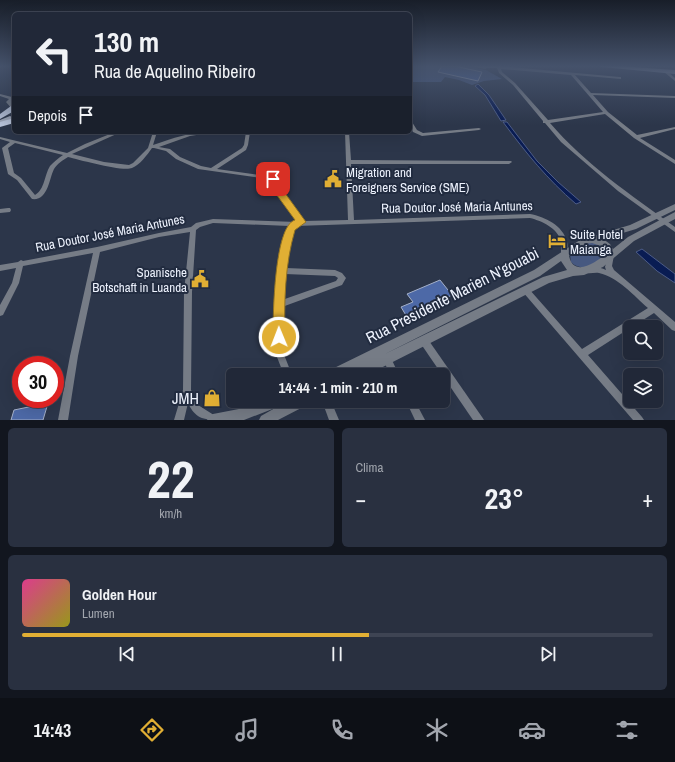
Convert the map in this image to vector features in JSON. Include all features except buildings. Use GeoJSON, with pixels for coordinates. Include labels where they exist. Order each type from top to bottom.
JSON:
{"type":"FeatureCollection","features":[{"type":"Feature","properties":{"kind":"main road"},"geometry":{"type":"LineString","coordinates":[[0,121],[12,110]]}},
{"type":"Feature","properties":{"kind":"main road"},"geometry":{"type":"LineString","coordinates":[[0,121],[12,118]]}},
{"type":"Feature","properties":{"kind":"street"},"geometry":{"type":"LineString","coordinates":[[515,86],[545,122],[589,164],[675,230]]}},
{"type":"Feature","properties":{"kind":"street"},"geometry":{"type":"LineString","coordinates":[[582,86],[606,113],[636,137],[675,162]]}},
{"type":"Feature","properties":{"kind":"street"},"geometry":{"type":"LineString","coordinates":[[589,94],[675,97]]}},
{"type":"Feature","properties":{"kind":"street"},"geometry":{"type":"LineString","coordinates":[[0,95],[12,98]]}},
{"type":"Feature","properties":{"kind":"street"},"geometry":{"type":"LineString","coordinates":[[12,99],[8,102],[12,106]]}},
{"type":"Feature","properties":{"kind":"street"},"geometry":{"type":"LineString","coordinates":[[545,122],[606,113]]}},
{"type":"Feature","properties":{"kind":"street"},"geometry":{"type":"LineString","coordinates":[[412,126],[416,131],[422,134],[479,129]]}},
{"type":"Feature","properties":{"kind":"street"},"geometry":{"type":"LineString","coordinates":[[636,137],[675,128]]}},
{"type":"Feature","properties":{"kind":"street"},"geometry":{"type":"LineString","coordinates":[[13,142],[6,148],[10,170],[34,198],[43,193],[53,166],[68,154],[115,134]]}},
{"type":"Feature","properties":{"kind":"street"},"geometry":{"type":"LineString","coordinates":[[152,148],[155,134]]}},
{"type":"Feature","properties":{"kind":"street"},"geometry":{"type":"LineString","coordinates":[[0,138],[104,164],[130,166],[135,164],[152,148],[187,134]]}},
{"type":"Feature","properties":{"kind":"street"},"geometry":{"type":"LineString","coordinates":[[211,170],[244,149],[248,134]]}},
{"type":"Feature","properties":{"kind":"street"},"geometry":{"type":"LineString","coordinates":[[347,134],[351,220]]}},
{"type":"Feature","properties":{"kind":"street"},"geometry":{"type":"LineString","coordinates":[[152,148],[168,150],[178,158],[191,165],[211,170],[238,172],[272,178],[272,183],[298,223],[288,234],[278,305],[279,352],[285,368]]}},
{"type":"Feature","properties":{"kind":"street"},"geometry":{"type":"LineString","coordinates":[[348,162],[509,162]]}},
{"type":"Feature","properties":{"kind":"street","name":"Rua Presidente Marien N'gouabi"},"geometry":{"type":"LineString","coordinates":[[369,368],[546,280],[573,272],[584,271],[600,264],[675,207]]}},
{"type":"Feature","properties":{"kind":"street"},"geometry":{"type":"LineString","coordinates":[[0,211],[8,210]]}},
{"type":"Feature","properties":{"kind":"street","name":"Rua Presidente Marien N'gouabi"},"geometry":{"type":"LineString","coordinates":[[346,368],[537,273],[576,245],[590,239],[675,215]]}},
{"type":"Feature","properties":{"kind":"street","name":"Rua Doutor José Maria Antunes"},"geometry":{"type":"LineString","coordinates":[[0,268],[97,250],[159,235],[193,229],[198,225],[214,221],[298,223],[351,220],[453,220],[530,216],[546,221],[562,235],[564,239],[564,255]]}},
{"type":"Feature","properties":{"kind":"street"},"geometry":{"type":"LineString","coordinates":[[179,420],[187,390],[188,292],[193,229]]}},
{"type":"Feature","properties":{"kind":"street"},"geometry":{"type":"LineString","coordinates":[[590,239],[605,244],[610,250],[611,255],[608,266],[617,278],[675,327]]}},
{"type":"Feature","properties":{"kind":"street"},"geometry":{"type":"LineString","coordinates":[[64,420],[74,356],[97,250]]}},
{"type":"Feature","properties":{"kind":"street"},"geometry":{"type":"LineString","coordinates":[[564,255],[565,261],[575,270],[599,270],[617,278]]}},
{"type":"Feature","properties":{"kind":"street"},"geometry":{"type":"LineString","coordinates":[[0,313],[14,283],[21,263]]}},
{"type":"Feature","properties":{"kind":"street"},"geometry":{"type":"LineString","coordinates":[[278,305],[339,283],[342,278],[340,275],[335,273],[283,271]]}},
{"type":"Feature","properties":{"kind":"street"},"geometry":{"type":"LineString","coordinates":[[526,291],[639,420]]}},
{"type":"Feature","properties":{"kind":"street"},"geometry":{"type":"LineString","coordinates":[[582,354],[654,309]]}},
{"type":"Feature","properties":{"kind":"street"},"geometry":{"type":"LineString","coordinates":[[424,341],[479,420]]}},
{"type":"Feature","properties":{"kind":"street"},"geometry":{"type":"LineString","coordinates":[[387,359],[392,368]]}},
{"type":"Feature","properties":{"kind":"street"},"geometry":{"type":"LineString","coordinates":[[187,390],[195,408],[214,420],[244,414],[260,408]]}},
{"type":"Feature","properties":{"kind":"street"},"geometry":{"type":"LineString","coordinates":[[266,420],[289,408]]}},
{"type":"Feature","properties":{"kind":"street"},"geometry":{"type":"LineString","coordinates":[[329,408],[334,420]]}},
{"type":"Feature","properties":{"kind":"street"},"geometry":{"type":"LineString","coordinates":[[414,408],[420,420]]}},
{"type":"Feature","properties":{"kind":"shaded area"},"geometry":{"type":"Polygon","coordinates":[[[475,86],[480,86],[489,95],[506,120],[501,121],[485,95],[475,86]]]}},
{"type":"Feature","properties":{"kind":"shaded area"},"geometry":{"type":"Polygon","coordinates":[[[503,122],[507,122],[537,161],[581,202],[576,204],[546,175],[503,122]]]}},
{"type":"Feature","properties":{"kind":"shaded area"},"geometry":{"type":"Polygon","coordinates":[[[595,242],[607,250],[605,255],[597,263],[592,266],[581,267],[576,266],[571,262],[570,254],[582,244],[595,242]]]}},
{"type":"Feature","properties":{"kind":"shaded area"},"geometry":{"type":"Polygon","coordinates":[[[642,249],[675,274],[675,283],[657,271],[636,252],[642,249]]]}},
{"type":"Feature","properties":{"kind":"place","name":"Migration and Foreigners Service (SME)"},"geometry":{"type":"Point","coordinates":[333,179]}},
{"type":"Feature","properties":{"kind":"place","name":"Suite Hotel Maianga"},"geometry":{"type":"Point","coordinates":[557,241]}},
{"type":"Feature","properties":{"kind":"place","name":"Spanische Botschaft in Luanda"},"geometry":{"type":"Point","coordinates":[200,279]}},
{"type":"Feature","properties":{"kind":"place","name":"JMH"},"geometry":{"type":"Point","coordinates":[212,398]}},
{"type":"Feature","properties":{"kind":"route"},"geometry":{"type":"LineString","coordinates":[[273,179],[272,183],[301,222],[294,224],[290,228],[285,245],[278,305],[279,337]]}}]}
